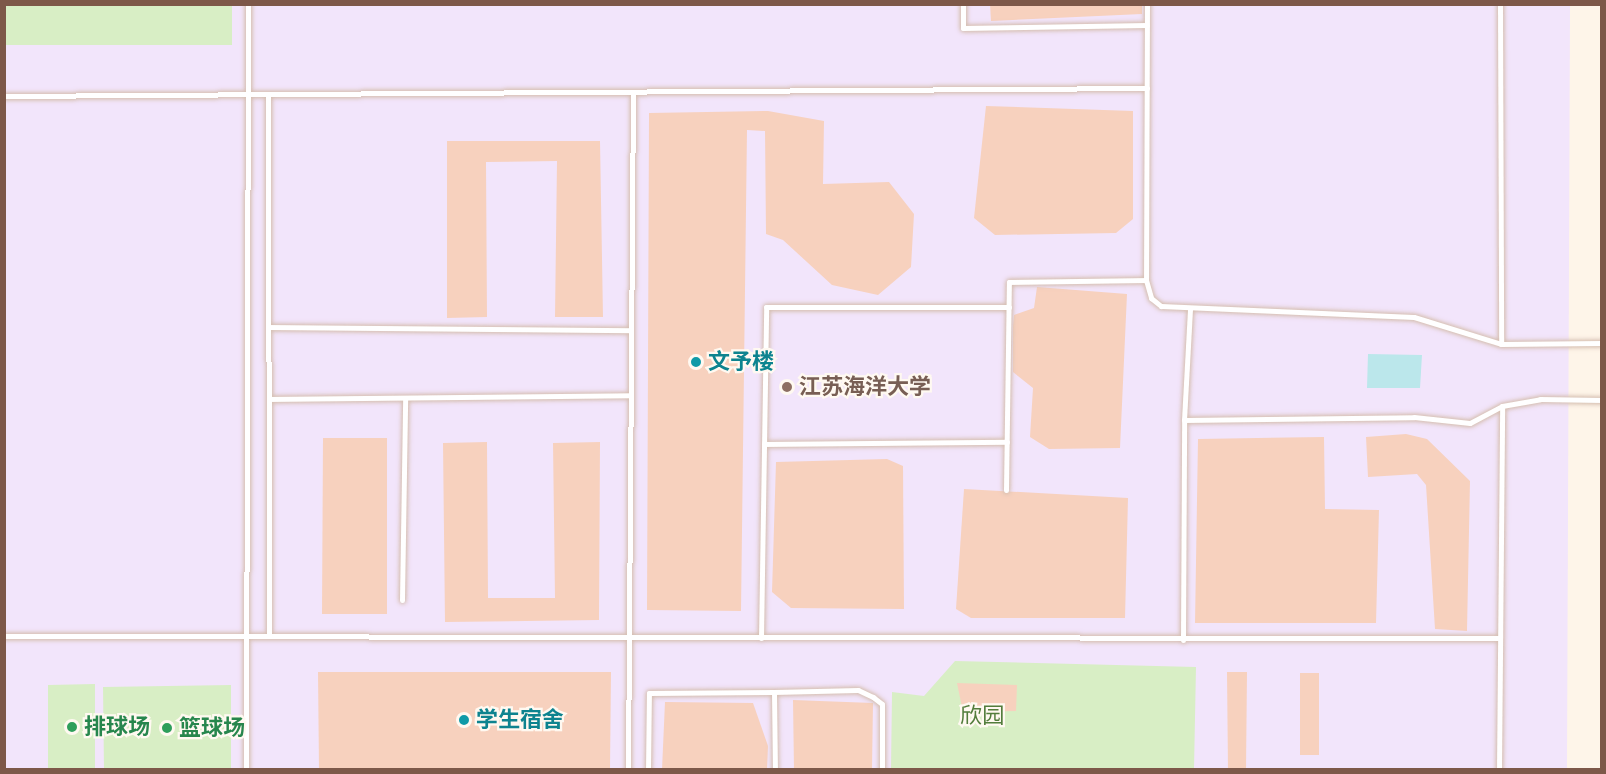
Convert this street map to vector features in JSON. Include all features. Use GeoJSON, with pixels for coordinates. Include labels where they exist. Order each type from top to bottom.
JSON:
{"type":"FeatureCollection","features":[{"type":"Feature","properties":{"kind":"lane"},"geometry":{"type":"LineString","coordinates":[[246,770],[248,4]]}},
{"type":"Feature","properties":{"kind":"lane"},"geometry":{"type":"LineString","coordinates":[[963,4],[963,28],[1147,25]]}},
{"type":"Feature","properties":{"kind":"lane"},"geometry":{"type":"LineString","coordinates":[[1147,4],[1146,280],[1151,298],[1161,306],[1414,317],[1501,344],[1602,343]]}},
{"type":"Feature","properties":{"kind":"lane"},"geometry":{"type":"LineString","coordinates":[[1500,4],[1501,344]]}},
{"type":"Feature","properties":{"kind":"lane"},"geometry":{"type":"LineString","coordinates":[[4,96],[1147,88]]}},
{"type":"Feature","properties":{"kind":"lane"},"geometry":{"type":"LineString","coordinates":[[628,770],[633,93]]}},
{"type":"Feature","properties":{"kind":"lane"},"geometry":{"type":"LineString","coordinates":[[268,95],[269,633]]}},
{"type":"Feature","properties":{"kind":"lane"},"geometry":{"type":"LineString","coordinates":[[1006,490],[1009,282],[1146,280]]}},
{"type":"Feature","properties":{"kind":"lane"},"geometry":{"type":"LineString","coordinates":[[761,639],[766,307],[1009,307]]}},
{"type":"Feature","properties":{"kind":"lane"},"geometry":{"type":"LineString","coordinates":[[1183,640],[1184,420],[1190,308]]}},
{"type":"Feature","properties":{"kind":"lane"},"geometry":{"type":"LineString","coordinates":[[269,327],[631,330]]}},
{"type":"Feature","properties":{"kind":"lane"},"geometry":{"type":"LineString","coordinates":[[269,399],[630,395]]}},
{"type":"Feature","properties":{"kind":"lane"},"geometry":{"type":"LineString","coordinates":[[402,600],[405,398]]}},
{"type":"Feature","properties":{"kind":"lane"},"geometry":{"type":"LineString","coordinates":[[1184,420],[1414,417],[1470,423],[1502,406],[1540,399],[1602,400]]}},
{"type":"Feature","properties":{"kind":"lane"},"geometry":{"type":"LineString","coordinates":[[1499,770],[1502,406]]}},
{"type":"Feature","properties":{"kind":"lane"},"geometry":{"type":"LineString","coordinates":[[764,444],[1007,442]]}},
{"type":"Feature","properties":{"kind":"lane"},"geometry":{"type":"LineString","coordinates":[[4,636],[269,633],[761,639],[1500,638]]}},
{"type":"Feature","properties":{"kind":"lane"},"geometry":{"type":"LineString","coordinates":[[648,770],[649,693],[858,690],[873,696],[882,705],[882,770]]}},
{"type":"Feature","properties":{"kind":"lane"},"geometry":{"type":"LineString","coordinates":[[774,692],[775,770]]}},
{"type":"Feature","properties":{"kind":"shaded area","name":"江苏海洋大学"},"geometry":{"type":"Polygon","coordinates":[[[5,5],[1570,5],[1567,769],[5,770],[5,5]]]}},
{"type":"Feature","properties":{"kind":"green space"},"geometry":{"type":"Polygon","coordinates":[[[4,5],[232,5],[232,45],[5,45],[4,5]]]}},
{"type":"Feature","properties":{"kind":"green space","name":"欣园"},"geometry":{"type":"Polygon","coordinates":[[[955,661],[1196,667],[1194,769],[891,770],[892,692],[924,696],[955,661]]]}},
{"type":"Feature","properties":{"kind":"green space","name":"排球场"},"geometry":{"type":"Polygon","coordinates":[[[95,684],[95,769],[48,769],[48,685],[95,684]]]}},
{"type":"Feature","properties":{"kind":"green space","name":"篮球场"},"geometry":{"type":"Polygon","coordinates":[[[231,685],[231,769],[104,769],[103,687],[231,685]]]}},
{"type":"Feature","properties":{"kind":"water"},"geometry":{"type":"Polygon","coordinates":[[[1368,354],[1422,355],[1420,388],[1367,388],[1368,354]]]}},
{"type":"Feature","properties":{"kind":"building"},"geometry":{"type":"Polygon","coordinates":[[[990,4],[1142,4],[1142,14],[991,21],[990,4]]]}},
{"type":"Feature","properties":{"kind":"building"},"geometry":{"type":"Polygon","coordinates":[[[986,106],[1133,111],[1133,219],[1116,233],[995,235],[974,218],[986,106]]]}},
{"type":"Feature","properties":{"kind":"building","name":"文予楼"},"geometry":{"type":"Polygon","coordinates":[[[768,111],[824,121],[823,184],[889,182],[914,214],[911,267],[878,295],[832,285],[783,240],[766,234],[765,131],[747,130],[741,611],[647,610],[649,113],[768,111]]]}},
{"type":"Feature","properties":{"kind":"building"},"geometry":{"type":"Polygon","coordinates":[[[447,141],[600,141],[603,317],[555,317],[557,161],[486,162],[487,317],[447,318],[447,141]]]}},
{"type":"Feature","properties":{"kind":"building"},"geometry":{"type":"Polygon","coordinates":[[[1037,287],[1127,294],[1120,448],[1049,449],[1030,437],[1033,388],[1013,372],[1013,326],[1014,315],[1034,308],[1037,287]]]}},
{"type":"Feature","properties":{"kind":"building"},"geometry":{"type":"Polygon","coordinates":[[[1406,434],[1427,439],[1470,481],[1467,631],[1435,629],[1426,485],[1417,474],[1368,477],[1366,437],[1406,434]]]}},
{"type":"Feature","properties":{"kind":"building"},"geometry":{"type":"Polygon","coordinates":[[[1324,437],[1325,509],[1379,510],[1376,623],[1195,623],[1198,439],[1324,437]]]}},
{"type":"Feature","properties":{"kind":"building"},"geometry":{"type":"Polygon","coordinates":[[[323,438],[387,438],[387,614],[322,614],[323,438]]]}},
{"type":"Feature","properties":{"kind":"building"},"geometry":{"type":"Polygon","coordinates":[[[487,442],[488,598],[555,598],[553,443],[600,442],[599,620],[445,622],[443,443],[487,442]]]}},
{"type":"Feature","properties":{"kind":"building"},"geometry":{"type":"Polygon","coordinates":[[[887,459],[903,466],[904,609],[791,608],[772,592],[776,462],[887,459]]]}},
{"type":"Feature","properties":{"kind":"building"},"geometry":{"type":"Polygon","coordinates":[[[964,489],[1128,498],[1125,618],[971,618],[956,609],[964,489]]]}},
{"type":"Feature","properties":{"kind":"building","name":"学生宿舍"},"geometry":{"type":"Polygon","coordinates":[[[318,672],[611,672],[610,770],[319,770],[318,672]]]}},
{"type":"Feature","properties":{"kind":"building"},"geometry":{"type":"Polygon","coordinates":[[[1227,672],[1247,672],[1246,770],[1228,770],[1227,672]]]}},
{"type":"Feature","properties":{"kind":"building"},"geometry":{"type":"Polygon","coordinates":[[[1300,673],[1319,673],[1319,755],[1300,755],[1300,673]]]}},
{"type":"Feature","properties":{"kind":"building"},"geometry":{"type":"Polygon","coordinates":[[[957,683],[1017,685],[1016,711],[963,712],[957,683]]]}},
{"type":"Feature","properties":{"kind":"building"},"geometry":{"type":"Polygon","coordinates":[[[793,700],[873,703],[872,770],[794,770],[793,700]]]}},
{"type":"Feature","properties":{"kind":"building"},"geometry":{"type":"Polygon","coordinates":[[[665,702],[753,703],[768,746],[767,770],[662,770],[665,702]]]}},
{"type":"Feature","properties":{"kind":"place","name":"文予楼"},"geometry":{"type":"Point","coordinates":[696,362]}},
{"type":"Feature","properties":{"kind":"place","name":"江苏海洋大学"},"geometry":{"type":"Point","coordinates":[787,387]}},
{"type":"Feature","properties":{"kind":"place","name":"学生宿舍"},"geometry":{"type":"Point","coordinates":[464,720]}},
{"type":"Feature","properties":{"kind":"place","name":"排球场"},"geometry":{"type":"Point","coordinates":[72,727]}},
{"type":"Feature","properties":{"kind":"place","name":"篮球场"},"geometry":{"type":"Point","coordinates":[167,728]}}]}
